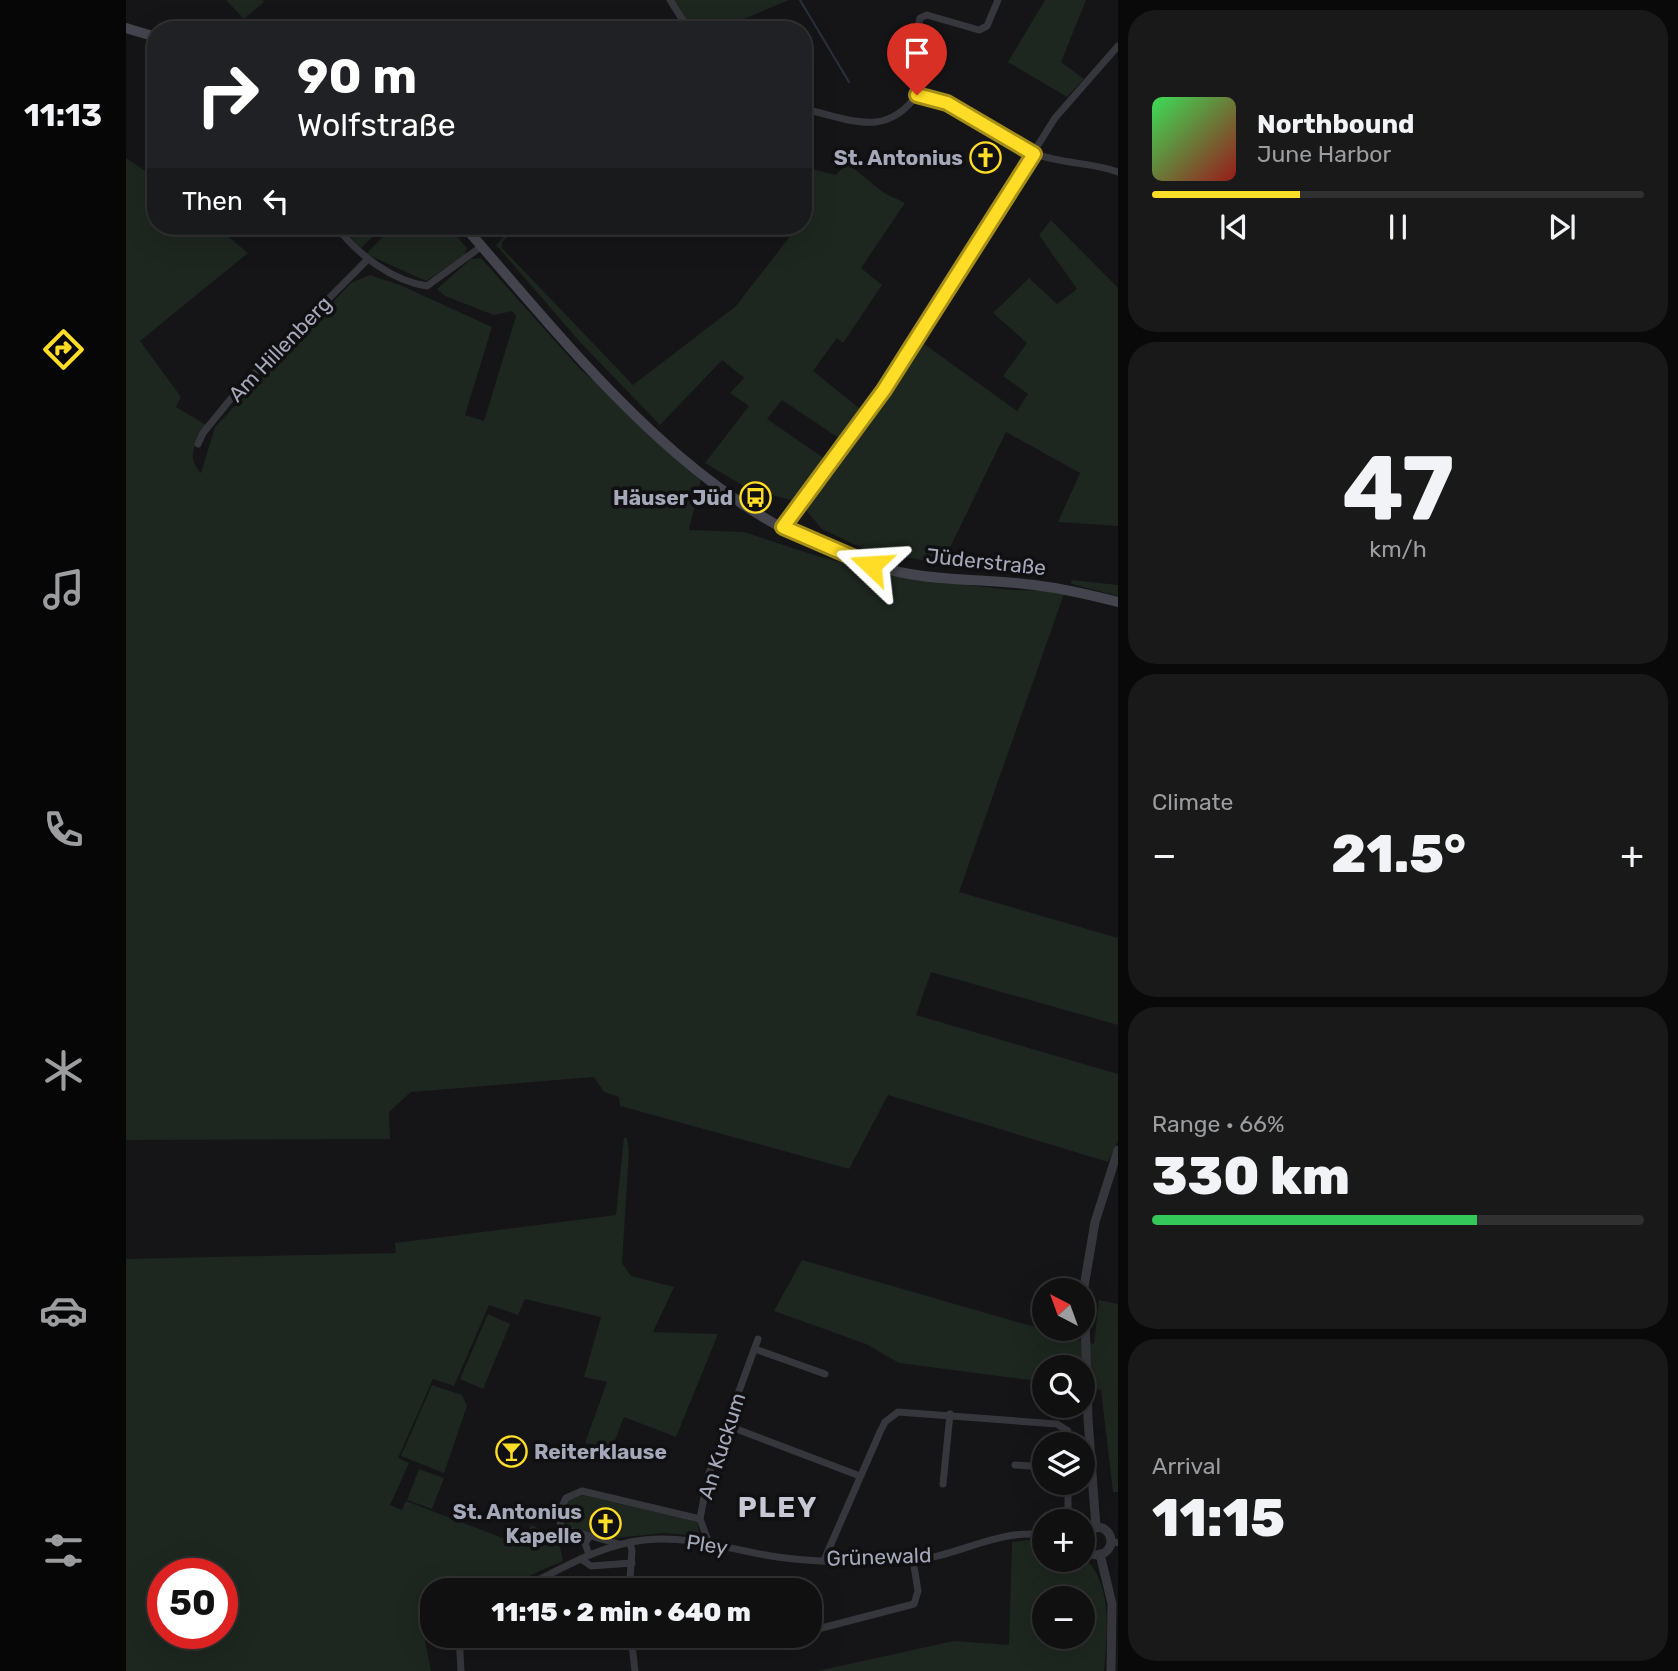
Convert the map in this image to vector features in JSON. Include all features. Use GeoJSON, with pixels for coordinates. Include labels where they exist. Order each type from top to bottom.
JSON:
{"type":"FeatureCollection","features":[{"type":"Feature","properties":{"kind":"main road"},"geometry":{"type":"LineString","coordinates":[[126,28],[147,34]]}},
{"type":"Feature","properties":{"kind":"main road","name":"Jüderstraße"},"geometry":{"type":"LineString","coordinates":[[472,235],[650,430],[703,475],[783,527],[843,555],[900,573],[1066,590],[1118,602]]}},
{"type":"Feature","properties":{"kind":"street"},"geometry":{"type":"LineString","coordinates":[[670,0],[683,21]]}},
{"type":"Feature","properties":{"kind":"street"},"geometry":{"type":"LineString","coordinates":[[812,111],[867,125],[892,118],[917,95],[915,39],[920,18],[927,15],[979,30],[987,26],[998,0]]}},
{"type":"Feature","properties":{"kind":"street"},"geometry":{"type":"LineString","coordinates":[[783,527],[884,390],[1063,107],[1118,46]]}},
{"type":"Feature","properties":{"kind":"street"},"geometry":{"type":"LineString","coordinates":[[917,95],[947,103],[1034,154],[1102,166],[1118,172]]}},
{"type":"Feature","properties":{"kind":"street"},"geometry":{"type":"LineString","coordinates":[[345,235],[368,259],[415,284],[427,286],[482,246]]}},
{"type":"Feature","properties":{"kind":"street","name":"Am Hillenberg"},"geometry":{"type":"LineString","coordinates":[[198,444],[203,433],[238,390],[368,259]]}},
{"type":"Feature","properties":{"kind":"street"},"geometry":{"type":"LineString","coordinates":[[1095,1554],[1100,1555],[1114,1542],[1105,1530],[1096,1528],[1087,1408],[1084,1287],[1095,1222],[1118,1150]]}},
{"type":"Feature","properties":{"kind":"street","name":"An Kuckum"},"geometry":{"type":"LineString","coordinates":[[709,1543],[700,1519],[708,1476],[758,1339]]}},
{"type":"Feature","properties":{"kind":"street"},"geometry":{"type":"LineString","coordinates":[[755,1349],[825,1374]]}},
{"type":"Feature","properties":{"kind":"street"},"geometry":{"type":"LineString","coordinates":[[824,1560],[880,1432],[891,1416],[904,1411],[950,1414],[1064,1426],[1065,1432]]}},
{"type":"Feature","properties":{"kind":"street"},"geometry":{"type":"LineString","coordinates":[[943,1484],[950,1414]]}},
{"type":"Feature","properties":{"kind":"street"},"geometry":{"type":"LineString","coordinates":[[726,1425],[860,1476]]}},
{"type":"Feature","properties":{"kind":"street"},"geometry":{"type":"LineString","coordinates":[[1015,1465],[1032,1466]]}},
{"type":"Feature","properties":{"kind":"street","name":"Pley"},"geometry":{"type":"LineString","coordinates":[[620,1544],[562,1528],[559,1523],[560,1506],[574,1493],[582,1491],[700,1519]]}},
{"type":"Feature","properties":{"kind":"street","name":"Grünewald"},"geometry":{"type":"LineString","coordinates":[[794,1558],[914,1560],[950,1554],[1016,1534],[1032,1535]]}},
{"type":"Feature","properties":{"kind":"street"},"geometry":{"type":"LineString","coordinates":[[590,1536],[586,1543],[585,1557],[591,1566],[632,1563]]}},
{"type":"Feature","properties":{"kind":"street","name":"Pley"},"geometry":{"type":"LineString","coordinates":[[542,1578],[585,1557],[620,1544],[666,1539],[709,1543],[794,1558]]}},
{"type":"Feature","properties":{"kind":"street"},"geometry":{"type":"LineString","coordinates":[[630,1542],[630,1578]]}},
{"type":"Feature","properties":{"kind":"street"},"geometry":{"type":"LineString","coordinates":[[1100,1555],[1112,1604],[1111,1671]]}},
{"type":"Feature","properties":{"kind":"street"},"geometry":{"type":"LineString","coordinates":[[822,1628],[914,1604],[918,1591],[914,1560]]}},
{"type":"Feature","properties":{"kind":"street"},"geometry":{"type":"LineString","coordinates":[[459,1648],[461,1671]]}},
{"type":"Feature","properties":{"kind":"street"},"geometry":{"type":"LineString","coordinates":[[632,1648],[635,1671]]}},
{"type":"Feature","properties":{"kind":"shaded area"},"geometry":{"type":"Polygon","coordinates":[[[226,0],[262,0],[264,2],[244,19],[226,0]]]}},
{"type":"Feature","properties":{"kind":"shaded area"},"geometry":{"type":"Polygon","coordinates":[[[673,0],[789,0],[739,21],[686,21],[673,0]]]}},
{"type":"Feature","properties":{"kind":"shaded area"},"geometry":{"type":"Polygon","coordinates":[[[1045,0],[1086,0],[1061,62],[1084,79],[1067,97],[1008,62],[1045,0]]]}},
{"type":"Feature","properties":{"kind":"shaded area"},"geometry":{"type":"Polygon","coordinates":[[[126,158],[147,172],[147,235],[226,235],[248,253],[140,341],[181,397],[176,407],[206,425],[193,455],[196,467],[201,473],[215,427],[351,283],[370,275],[400,285],[492,327],[465,415],[484,421],[516,316],[512,311],[494,315],[445,296],[437,289],[471,259],[481,258],[580,369],[638,417],[701,480],[689,530],[744,532],[817,556],[900,577],[1011,590],[1065,591],[959,892],[1118,938],[1118,1025],[931,972],[916,1015],[1118,1074],[1118,1141],[1108,1162],[888,1095],[849,1169],[620,1106],[619,1097],[604,1092],[594,1077],[411,1092],[389,1112],[390,1139],[126,1140],[126,158]]]}},
{"type":"Feature","properties":{"kind":"shaded area"},"geometry":{"type":"Polygon","coordinates":[[[847,163],[884,193],[905,203],[861,268],[882,285],[843,343],[837,338],[813,371],[864,412],[843,441],[782,400],[767,419],[828,461],[794,501],[747,488],[705,463],[749,406],[730,393],[744,378],[722,360],[660,425],[580,342],[496,245],[505,235],[510,235],[502,242],[502,248],[633,385],[736,306],[791,235],[812,235],[812,169],[836,175],[847,163]]]}},
{"type":"Feature","properties":{"kind":"shaded area"},"geometry":{"type":"Polygon","coordinates":[[[1051,220],[1118,288],[1118,526],[1058,522],[1080,473],[1006,432],[942,564],[864,549],[822,529],[805,509],[920,341],[1017,411],[1028,394],[1003,376],[1027,343],[993,313],[1029,278],[1057,304],[1077,289],[1039,235],[1051,220]]]}},
{"type":"Feature","properties":{"kind":"shaded area"},"geometry":{"type":"Polygon","coordinates":[[[349,235],[375,235],[361,248],[349,235]]]}},
{"type":"Feature","properties":{"kind":"shaded area"},"geometry":{"type":"Polygon","coordinates":[[[385,235],[455,235],[467,248],[464,256],[426,281],[366,254],[385,235]]]}},
{"type":"Feature","properties":{"kind":"shaded area"},"geometry":{"type":"Polygon","coordinates":[[[1072,580],[1118,585],[1118,596],[1071,584],[1072,580]]]}},
{"type":"Feature","properties":{"kind":"shaded area"},"geometry":{"type":"Polygon","coordinates":[[[624,1137],[627,1138],[629,1152],[622,1263],[631,1276],[674,1287],[653,1332],[718,1334],[676,1437],[624,1417],[612,1448],[585,1443],[607,1382],[584,1377],[601,1317],[525,1299],[518,1315],[489,1305],[454,1386],[433,1379],[398,1458],[409,1463],[390,1505],[402,1510],[406,1501],[521,1545],[531,1525],[558,1537],[563,1561],[524,1578],[420,1578],[420,1648],[427,1648],[431,1671],[126,1671],[126,1259],[396,1253],[395,1243],[616,1215],[624,1137]]]}},
{"type":"Feature","properties":{"kind":"shaded area"},"geometry":{"type":"Polygon","coordinates":[[[802,1260],[1032,1326],[1032,1341],[1084,1341],[1094,1344],[1099,1300],[1118,1304],[1118,1492],[1113,1492],[1101,1390],[1095,1389],[1095,1355],[1032,1355],[1032,1380],[899,1363],[866,1344],[774,1311],[802,1260]]]}},
{"type":"Feature","properties":{"kind":"shaded area"},"geometry":{"type":"Polygon","coordinates":[[[488,1314],[510,1324],[483,1389],[460,1379],[488,1314]]]}},
{"type":"Feature","properties":{"kind":"shaded area"},"geometry":{"type":"Polygon","coordinates":[[[432,1385],[462,1395],[467,1406],[444,1473],[401,1456],[432,1385]]]}},
{"type":"Feature","properties":{"kind":"shaded area"},"geometry":{"type":"Polygon","coordinates":[[[419,1469],[444,1478],[432,1509],[407,1500],[419,1469]]]}},
{"type":"Feature","properties":{"kind":"shaded area"},"geometry":{"type":"Polygon","coordinates":[[[583,1495],[697,1522],[700,1536],[664,1533],[616,1538],[568,1527],[561,1514],[567,1500],[583,1495]]]}},
{"type":"Feature","properties":{"kind":"shaded area"},"geometry":{"type":"Polygon","coordinates":[[[1032,1540],[1032,1572],[1095,1572],[1100,1581],[1106,1610],[1104,1671],[817,1671],[954,1641],[1009,1645],[1012,1542],[1032,1540]]]}},
{"type":"Feature","properties":{"kind":"waterway"},"geometry":{"type":"LineString","coordinates":[[800,0],[849,82]]}},
{"type":"Feature","properties":{"kind":"place","name":"St. Antonius"},"geometry":{"type":"Point","coordinates":[986,158]}},
{"type":"Feature","properties":{"kind":"place","name":"Häuser Jüd"},"geometry":{"type":"Point","coordinates":[756,498]}},
{"type":"Feature","properties":{"kind":"place","name":"Reiterklause"},"geometry":{"type":"Point","coordinates":[511,1452]}},
{"type":"Feature","properties":{"kind":"place","name":"St. Antonius Kapelle"},"geometry":{"type":"Point","coordinates":[605,1524]}},
{"type":"Feature","properties":{"kind":"district","name":"PLEY"},"geometry":{"type":"Point","coordinates":[778,1507]}},
{"type":"Feature","properties":{"kind":"route"},"geometry":{"type":"LineString","coordinates":[[871,565],[820,546],[783,527],[884,390],[999,204],[1034,154],[947,103],[917,95]]}}]}
